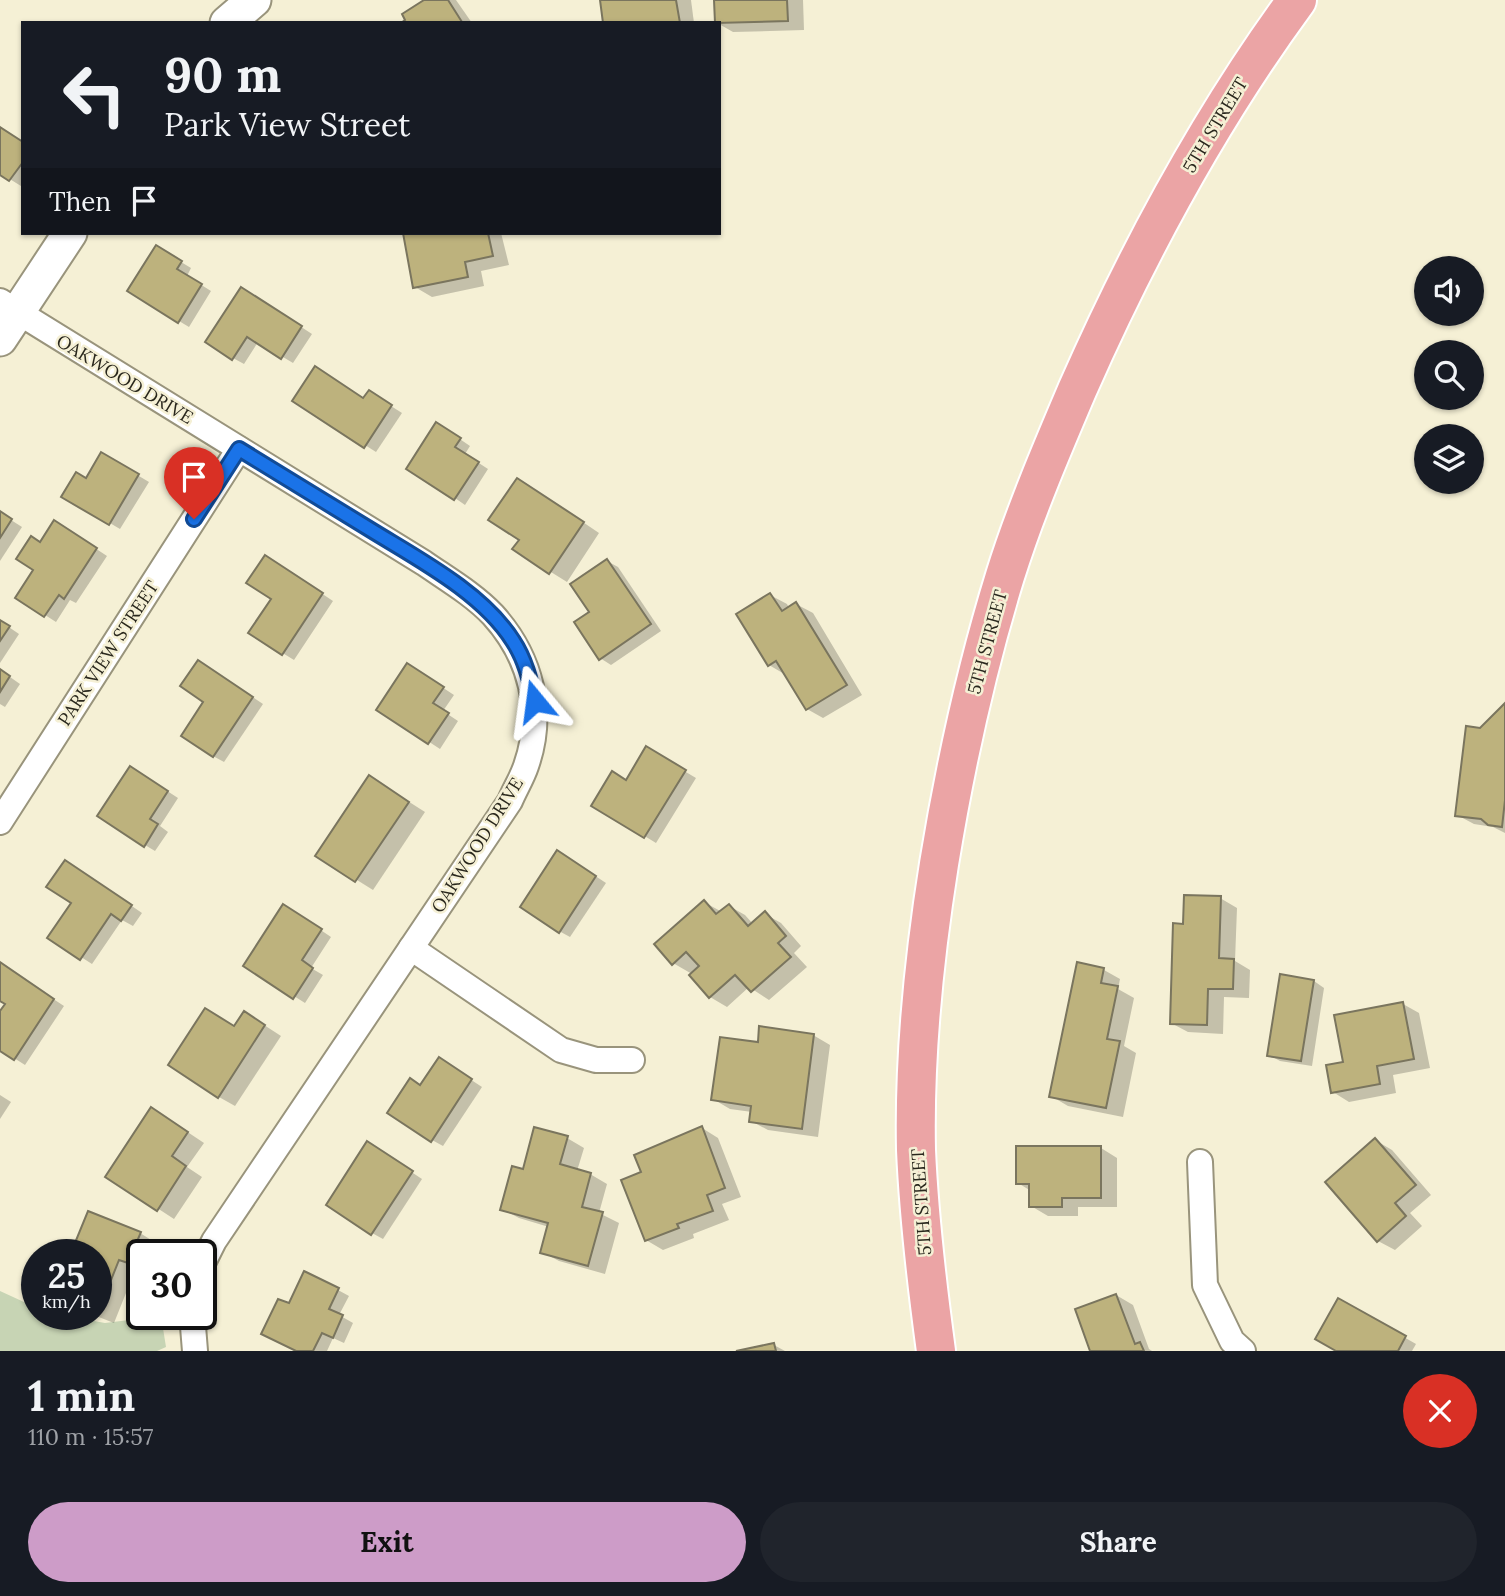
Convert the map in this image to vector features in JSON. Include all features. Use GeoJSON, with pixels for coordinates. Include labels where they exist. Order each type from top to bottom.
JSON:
{"type":"FeatureCollection","features":[{"type":"Feature","properties":{"kind":"main road","name":"5TH STREET"},"geometry":{"type":"LineString","coordinates":[[936,1351],[927,1285],[917,1161],[918,1055],[933,901],[947,814],[960,746],[984,649],[1006,573],[1042,477],[1092,357],[1129,279],[1161,216],[1227,102],[1297,0]]}},
{"type":"Feature","properties":{"kind":"street"},"geometry":{"type":"LineString","coordinates":[[229,21],[254,0]]}},
{"type":"Feature","properties":{"kind":"street"},"geometry":{"type":"LineString","coordinates":[[6,318],[68,235]]}},
{"type":"Feature","properties":{"kind":"street","name":"OAKWOOD DRIVE"},"geometry":{"type":"LineString","coordinates":[[6,318],[239,449],[463,590],[491,614],[513,641],[527,672],[535,701],[534,734],[526,767],[510,801],[215,1239]]}},
{"type":"Feature","properties":{"kind":"street","name":"PARK VIEW STREET"},"geometry":{"type":"LineString","coordinates":[[0,822],[239,449]]}},
{"type":"Feature","properties":{"kind":"street"},"geometry":{"type":"LineString","coordinates":[[411,948],[561,1050],[596,1060],[632,1060]]}},
{"type":"Feature","properties":{"kind":"street"},"geometry":{"type":"LineString","coordinates":[[1200,1162],[1205,1286],[1232,1341],[1243,1351]]}},
{"type":"Feature","properties":{"kind":"street"},"geometry":{"type":"LineString","coordinates":[[193,1330],[195,1351]]}},
{"type":"Feature","properties":{"kind":"green space"},"geometry":{"type":"Polygon","coordinates":[[[0,1291],[21,1301],[21,1330],[112,1330],[112,1322],[126,1320],[126,1330],[163,1330],[166,1347],[157,1351],[0,1351],[0,1291]]]}},
{"type":"Feature","properties":{"kind":"building"},"geometry":{"type":"Polygon","coordinates":[[[424,0],[448,0],[461,21],[404,21],[402,14],[424,0]]]}},
{"type":"Feature","properties":{"kind":"building"},"geometry":{"type":"Polygon","coordinates":[[[600,0],[676,0],[680,21],[603,21],[600,0]]]}},
{"type":"Feature","properties":{"kind":"building"},"geometry":{"type":"Polygon","coordinates":[[[714,0],[787,0],[788,21],[715,21],[714,0]]]}},
{"type":"Feature","properties":{"kind":"building"},"geometry":{"type":"Polygon","coordinates":[[[0,127],[21,141],[21,165],[9,181],[0,175],[0,127]]]}},
{"type":"Feature","properties":{"kind":"building"},"geometry":{"type":"Polygon","coordinates":[[[403,235],[488,235],[493,256],[465,262],[468,277],[413,288],[403,235]]]}},
{"type":"Feature","properties":{"kind":"building"},"geometry":{"type":"Polygon","coordinates":[[[156,245],[182,261],[177,269],[202,284],[178,323],[127,291],[156,245]]]}},
{"type":"Feature","properties":{"kind":"building"},"geometry":{"type":"Polygon","coordinates":[[[241,287],[302,326],[281,359],[247,337],[232,360],[205,342],[241,287]]]}},
{"type":"Feature","properties":{"kind":"building"},"geometry":{"type":"Polygon","coordinates":[[[315,366],[363,398],[369,390],[392,405],[364,448],[292,401],[315,366]]]}},
{"type":"Feature","properties":{"kind":"building"},"geometry":{"type":"Polygon","coordinates":[[[436,422],[461,438],[455,447],[479,462],[454,500],[406,469],[436,422]]]}},
{"type":"Feature","properties":{"kind":"building"},"geometry":{"type":"Polygon","coordinates":[[[101,452],[139,474],[109,525],[61,497],[76,472],[86,478],[101,452]]]}},
{"type":"Feature","properties":{"kind":"building"},"geometry":{"type":"Polygon","coordinates":[[[517,478],[584,522],[549,574],[512,549],[519,540],[488,520],[517,478]]]}},
{"type":"Feature","properties":{"kind":"building"},"geometry":{"type":"Polygon","coordinates":[[[0,511],[12,519],[0,538],[0,511]]]}},
{"type":"Feature","properties":{"kind":"building"},"geometry":{"type":"Polygon","coordinates":[[[54,520],[97,548],[64,599],[59,595],[44,617],[15,598],[33,570],[16,559],[31,536],[40,542],[54,520]]]}},
{"type":"Feature","properties":{"kind":"building"},"geometry":{"type":"Polygon","coordinates":[[[265,555],[323,593],[282,655],[248,633],[271,599],[246,583],[265,555]]]}},
{"type":"Feature","properties":{"kind":"building"},"geometry":{"type":"Polygon","coordinates":[[[607,559],[651,624],[599,660],[574,622],[589,612],[570,584],[607,559]]]}},
{"type":"Feature","properties":{"kind":"building"},"geometry":{"type":"Polygon","coordinates":[[[770,593],[782,611],[796,602],[847,685],[806,710],[776,661],[768,666],[736,614],[770,593]]]}},
{"type":"Feature","properties":{"kind":"building"},"geometry":{"type":"Polygon","coordinates":[[[0,620],[10,626],[0,641],[0,620]]]}},
{"type":"Feature","properties":{"kind":"building"},"geometry":{"type":"Polygon","coordinates":[[[198,660],[253,697],[213,757],[181,736],[203,702],[180,686],[198,660]]]}},
{"type":"Feature","properties":{"kind":"building"},"geometry":{"type":"Polygon","coordinates":[[[407,663],[444,687],[433,703],[449,713],[428,744],[376,710],[407,663]]]}},
{"type":"Feature","properties":{"kind":"building"},"geometry":{"type":"Polygon","coordinates":[[[0,669],[10,676],[0,692],[0,669]]]}},
{"type":"Feature","properties":{"kind":"building"},"geometry":{"type":"Polygon","coordinates":[[[1505,703],[1505,800],[1502,827],[1488,825],[1481,819],[1455,816],[1466,726],[1480,728],[1505,703]]]}},
{"type":"Feature","properties":{"kind":"building"},"geometry":{"type":"Polygon","coordinates":[[[646,746],[686,770],[644,838],[591,806],[612,771],[626,780],[646,746]]]}},
{"type":"Feature","properties":{"kind":"building"},"geometry":{"type":"Polygon","coordinates":[[[130,766],[168,791],[150,819],[158,824],[144,847],[97,816],[130,766]]]}},
{"type":"Feature","properties":{"kind":"building"},"geometry":{"type":"Polygon","coordinates":[[[369,775],[409,802],[355,882],[315,856],[369,775]]]}},
{"type":"Feature","properties":{"kind":"building"},"geometry":{"type":"Polygon","coordinates":[[[557,850],[596,876],[559,933],[520,907],[557,850]]]}},
{"type":"Feature","properties":{"kind":"building"},"geometry":{"type":"Polygon","coordinates":[[[65,860],[132,905],[121,921],[111,914],[80,960],[47,938],[71,903],[46,887],[65,860]]]}},
{"type":"Feature","properties":{"kind":"building"},"geometry":{"type":"Polygon","coordinates":[[[1184,895],[1221,896],[1219,958],[1234,959],[1233,989],[1208,989],[1207,1025],[1170,1024],[1173,923],[1183,924],[1184,895]]]}},
{"type":"Feature","properties":{"kind":"building"},"geometry":{"type":"Polygon","coordinates":[[[704,900],[716,914],[729,904],[748,926],[765,911],[786,936],[778,943],[791,957],[751,992],[735,975],[709,998],[689,975],[699,966],[686,952],[672,965],[654,944],[704,900]]]}},
{"type":"Feature","properties":{"kind":"building"},"geometry":{"type":"Polygon","coordinates":[[[283,904],[322,929],[302,960],[313,968],[293,999],[243,966],[283,904]]]}},
{"type":"Feature","properties":{"kind":"building"},"geometry":{"type":"Polygon","coordinates":[[[0,962],[54,999],[14,1060],[0,1051],[0,1011],[5,1004],[0,1001],[0,962]]]}},
{"type":"Feature","properties":{"kind":"building"},"geometry":{"type":"Polygon","coordinates":[[[1077,962],[1104,968],[1101,983],[1118,986],[1107,1039],[1120,1041],[1106,1108],[1049,1097],[1077,962]]]}},
{"type":"Feature","properties":{"kind":"building"},"geometry":{"type":"Polygon","coordinates":[[[1280,974],[1314,980],[1301,1061],[1267,1056],[1280,974]]]}},
{"type":"Feature","properties":{"kind":"building"},"geometry":{"type":"Polygon","coordinates":[[[1403,1002],[1414,1059],[1377,1066],[1380,1084],[1331,1093],[1326,1065],[1343,1062],[1334,1015],[1403,1002]]]}},
{"type":"Feature","properties":{"kind":"building"},"geometry":{"type":"Polygon","coordinates":[[[205,1008],[234,1026],[244,1011],[265,1025],[218,1098],[168,1065],[205,1008]]]}},
{"type":"Feature","properties":{"kind":"building"},"geometry":{"type":"Polygon","coordinates":[[[759,1026],[814,1034],[802,1129],[749,1122],[751,1106],[711,1100],[720,1037],[758,1042],[759,1026]]]}},
{"type":"Feature","properties":{"kind":"building"},"geometry":{"type":"Polygon","coordinates":[[[439,1057],[472,1079],[431,1142],[387,1113],[410,1078],[420,1085],[439,1057]]]}},
{"type":"Feature","properties":{"kind":"building"},"geometry":{"type":"Polygon","coordinates":[[[151,1107],[188,1132],[172,1156],[186,1166],[157,1211],[105,1177],[151,1107]]]}},
{"type":"Feature","properties":{"kind":"building"},"geometry":{"type":"Polygon","coordinates":[[[702,1126],[725,1188],[707,1195],[713,1211],[677,1224],[679,1228],[645,1241],[621,1180],[641,1172],[634,1155],[702,1126]]]}},
{"type":"Feature","properties":{"kind":"building"},"geometry":{"type":"Polygon","coordinates":[[[534,1127],[568,1136],[560,1164],[591,1173],[582,1207],[603,1212],[588,1266],[540,1253],[548,1223],[500,1210],[512,1166],[523,1169],[534,1127]]]}},
{"type":"Feature","properties":{"kind":"building"},"geometry":{"type":"Polygon","coordinates":[[[1375,1138],[1416,1185],[1395,1203],[1406,1216],[1377,1242],[1325,1182],[1375,1138]]]}},
{"type":"Feature","properties":{"kind":"building"},"geometry":{"type":"Polygon","coordinates":[[[367,1141],[413,1171],[371,1235],[326,1205],[367,1141]]]}},
{"type":"Feature","properties":{"kind":"building"},"geometry":{"type":"Polygon","coordinates":[[[1016,1146],[1101,1146],[1101,1198],[1062,1198],[1062,1207],[1029,1207],[1029,1184],[1016,1184],[1016,1146]]]}},
{"type":"Feature","properties":{"kind":"building"},"geometry":{"type":"Polygon","coordinates":[[[88,1211],[141,1232],[138,1239],[126,1239],[126,1262],[119,1260],[112,1278],[112,1239],[77,1239],[88,1211]]]}},
{"type":"Feature","properties":{"kind":"building"},"geometry":{"type":"Polygon","coordinates":[[[304,1271],[339,1288],[329,1309],[343,1315],[333,1338],[322,1333],[313,1351],[296,1351],[261,1334],[278,1299],[289,1303],[304,1271]]]}},
{"type":"Feature","properties":{"kind":"building"},"geometry":{"type":"Polygon","coordinates":[[[1116,1294],[1135,1344],[1140,1342],[1144,1351],[1090,1351],[1075,1309],[1116,1294]]]}},
{"type":"Feature","properties":{"kind":"building"},"geometry":{"type":"Polygon","coordinates":[[[1338,1298],[1406,1336],[1398,1351],[1336,1351],[1315,1339],[1338,1298]]]}},
{"type":"Feature","properties":{"kind":"building"},"geometry":{"type":"Polygon","coordinates":[[[774,1343],[776,1351],[736,1351],[774,1343]]]}},
{"type":"Feature","properties":{"kind":"route"},"geometry":{"type":"LineString","coordinates":[[194,519],[239,449],[463,590],[491,614],[513,641],[527,672],[535,701]]}}]}
